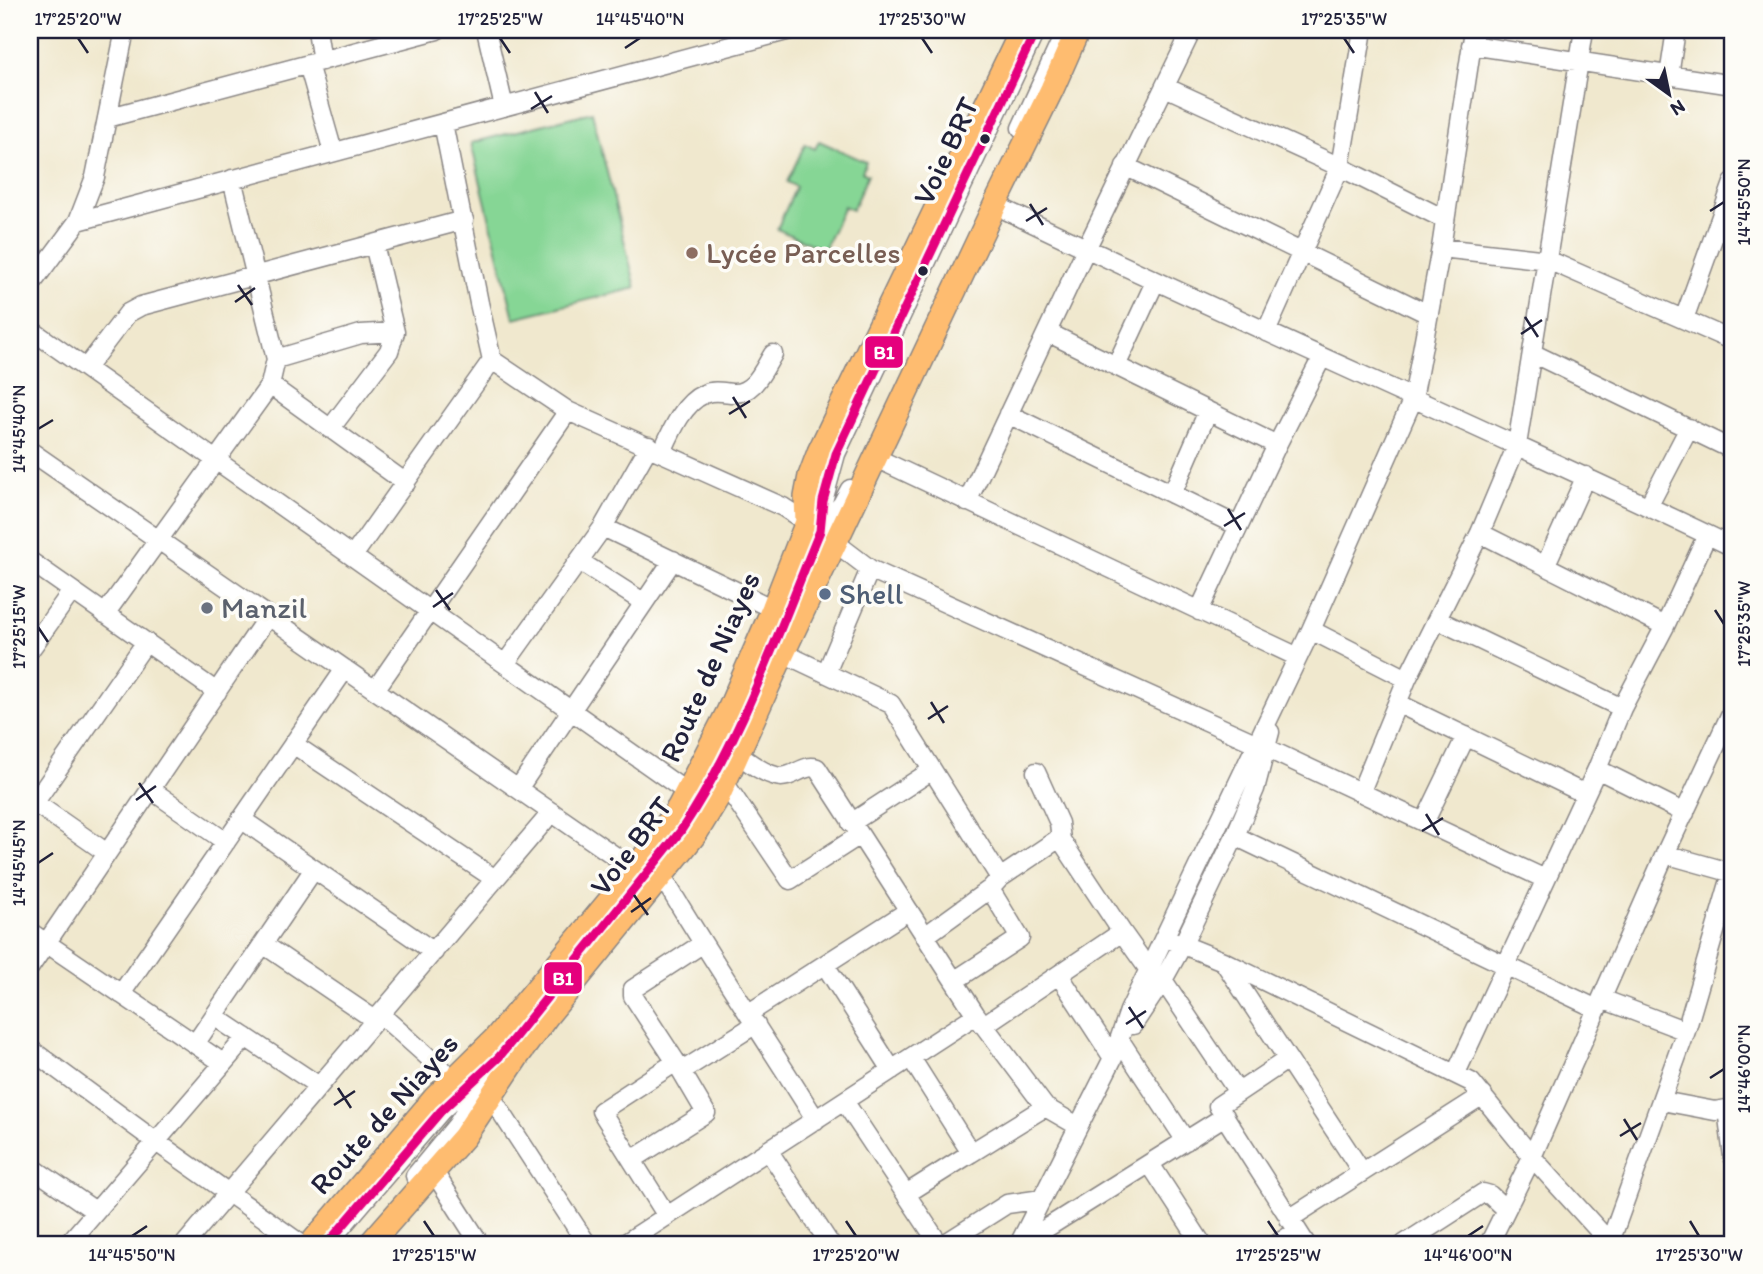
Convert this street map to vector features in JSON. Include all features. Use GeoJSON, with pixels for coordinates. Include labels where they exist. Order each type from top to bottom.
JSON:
{"type":"FeatureCollection","features":[{"type":"Feature","properties":{"kind":"main road","name":"Route de Niayes"},"geometry":{"type":"LineString","coordinates":[[370,1244],[464,1137],[490,1095],[547,1016],[696,833],[724,782],[783,653],[821,532],[806,497],[819,452],[1021,30]]}},
{"type":"Feature","properties":{"kind":"main road","name":"Route de Niayes"},"geometry":{"type":"LineString","coordinates":[[311,1244],[435,1098],[494,1040],[635,870],[688,793],[728,712],[773,609],[821,532],[876,458],[1078,30]]}},
{"type":"Feature","properties":{"kind":"street"},"geometry":{"type":"LineString","coordinates":[[30,286],[78,221],[95,177],[125,30]]}},
{"type":"Feature","properties":{"kind":"street"},"geometry":{"type":"LineString","coordinates":[[317,30],[314,62],[333,152]]}},
{"type":"Feature","properties":{"kind":"street"},"geometry":{"type":"LineString","coordinates":[[107,118],[314,62],[384,37],[437,30]]}},
{"type":"Feature","properties":{"kind":"street"},"geometry":{"type":"LineString","coordinates":[[486,30],[504,107]]}},
{"type":"Feature","properties":{"kind":"street"},"geometry":{"type":"LineString","coordinates":[[78,221],[504,107],[760,34],[790,30]]}},
{"type":"Feature","properties":{"kind":"street","name":"Voie BRT"},"geometry":{"type":"LineString","coordinates":[[821,532],[823,501],[836,454],[1036,30]]}},
{"type":"Feature","properties":{"kind":"street","name":"Voie BRT"},"geometry":{"type":"LineString","coordinates":[[358,1244],[457,1125],[499,1057],[646,876],[705,795],[735,734],[821,532],[842,504],[862,467],[1066,30]]}},
{"type":"Feature","properties":{"kind":"street"},"geometry":{"type":"LineString","coordinates":[[967,502],[1192,30]]}},
{"type":"Feature","properties":{"kind":"street"},"geometry":{"type":"LineString","coordinates":[[1266,332],[1340,167],[1363,30]]}},
{"type":"Feature","properties":{"kind":"street"},"geometry":{"type":"LineString","coordinates":[[1361,791],[1407,679],[1480,533],[1517,445],[1584,30]]}},
{"type":"Feature","properties":{"kind":"street"},"geometry":{"type":"LineString","coordinates":[[1669,76],[1676,30]]}},
{"type":"Feature","properties":{"kind":"street"},"geometry":{"type":"LineString","coordinates":[[1175,941],[1261,746],[1276,705],[1413,399],[1441,248],[1472,37],[1579,62],[1733,85]]}},
{"type":"Feature","properties":{"kind":"street"},"geometry":{"type":"LineString","coordinates":[[1165,87],[1340,167],[1444,219]]}},
{"type":"Feature","properties":{"kind":"street"},"geometry":{"type":"LineString","coordinates":[[443,123],[478,303],[492,360],[568,411],[783,507],[870,569],[1361,791],[1545,879]]}},
{"type":"Feature","properties":{"kind":"street"},"geometry":{"type":"LineString","coordinates":[[1125,166],[1428,314]]}},
{"type":"Feature","properties":{"kind":"street"},"geometry":{"type":"LineString","coordinates":[[105,614],[270,386],[276,359],[232,179]]}},
{"type":"Feature","properties":{"kind":"street"},"geometry":{"type":"LineString","coordinates":[[1684,319],[1733,183]]}},
{"type":"Feature","properties":{"kind":"street"},"geometry":{"type":"LineString","coordinates":[[995,205],[1155,282],[1649,505],[1733,547]]}},
{"type":"Feature","properties":{"kind":"street"},"geometry":{"type":"LineString","coordinates":[[86,368],[128,313],[135,309],[464,220]]}},
{"type":"Feature","properties":{"kind":"street"},"geometry":{"type":"LineString","coordinates":[[330,429],[388,351],[395,332],[374,244]]}},
{"type":"Feature","properties":{"kind":"street"},"geometry":{"type":"LineString","coordinates":[[1441,248],[1548,260],[1733,341]]}},
{"type":"Feature","properties":{"kind":"street"},"geometry":{"type":"LineString","coordinates":[[1116,366],[1155,282]]}},
{"type":"Feature","properties":{"kind":"street"},"geometry":{"type":"LineString","coordinates":[[30,329],[688,793]]}},
{"type":"Feature","properties":{"kind":"street"},"geometry":{"type":"LineString","coordinates":[[276,359],[362,334],[395,332]]}},
{"type":"Feature","properties":{"kind":"street"},"geometry":{"type":"LineString","coordinates":[[1047,332],[1277,445]]}},
{"type":"Feature","properties":{"kind":"street"},"geometry":{"type":"LineString","coordinates":[[1532,353],[1733,450]]}},
{"type":"Feature","properties":{"kind":"street"},"geometry":{"type":"LineString","coordinates":[[505,664],[686,408],[702,395],[716,391],[740,394],[754,386],[773,354]]}},
{"type":"Feature","properties":{"kind":"street"},"geometry":{"type":"LineString","coordinates":[[1199,611],[1277,445],[1322,357]]}},
{"type":"Feature","properties":{"kind":"street"},"geometry":{"type":"LineString","coordinates":[[353,556],[492,360]]}},
{"type":"Feature","properties":{"kind":"street"},"geometry":{"type":"LineString","coordinates":[[270,386],[406,483]]}},
{"type":"Feature","properties":{"kind":"street"},"geometry":{"type":"LineString","coordinates":[[374,690],[568,411]]}},
{"type":"Feature","properties":{"kind":"street"},"geometry":{"type":"LineString","coordinates":[[1172,494],[1208,411]]}},
{"type":"Feature","properties":{"kind":"street"},"geometry":{"type":"LineString","coordinates":[[1008,414],[1238,527]]}},
{"type":"Feature","properties":{"kind":"street"},"geometry":{"type":"LineString","coordinates":[[1649,505],[1689,428]]}},
{"type":"Feature","properties":{"kind":"street"},"geometry":{"type":"LineString","coordinates":[[30,451],[635,870]]}},
{"type":"Feature","properties":{"kind":"street"},"geometry":{"type":"LineString","coordinates":[[876,458],[1298,657]]}},
{"type":"Feature","properties":{"kind":"street"},"geometry":{"type":"LineString","coordinates":[[1546,564],[1586,476]]}},
{"type":"Feature","properties":{"kind":"street"},"geometry":{"type":"LineString","coordinates":[[603,527],[773,609]]}},
{"type":"Feature","properties":{"kind":"street"},"geometry":{"type":"LineString","coordinates":[[1480,533],[1665,626]]}},
{"type":"Feature","properties":{"kind":"street"},"geometry":{"type":"LineString","coordinates":[[1456,1073],[1597,769],[1622,708],[1665,626],[1707,535]]}},
{"type":"Feature","properties":{"kind":"street"},"geometry":{"type":"LineString","coordinates":[[518,789],[673,560]]}},
{"type":"Feature","properties":{"kind":"street"},"geometry":{"type":"LineString","coordinates":[[30,561],[217,692]]}},
{"type":"Feature","properties":{"kind":"street"},"geometry":{"type":"LineString","coordinates":[[579,561],[643,602]]}},
{"type":"Feature","properties":{"kind":"street"},"geometry":{"type":"LineString","coordinates":[[825,673],[870,569]]}},
{"type":"Feature","properties":{"kind":"street"},"geometry":{"type":"LineString","coordinates":[[30,650],[72,591]]}},
{"type":"Feature","properties":{"kind":"street"},"geometry":{"type":"LineString","coordinates":[[30,967],[268,616]]}},
{"type":"Feature","properties":{"kind":"street"},"geometry":{"type":"LineString","coordinates":[[1438,620],[1622,708]]}},
{"type":"Feature","properties":{"kind":"street"},"geometry":{"type":"LineString","coordinates":[[1311,630],[1407,679]]}},
{"type":"Feature","properties":{"kind":"street"},"geometry":{"type":"LineString","coordinates":[[107,853],[32,806],[146,642]]}},
{"type":"Feature","properties":{"kind":"street"},"geometry":{"type":"LineString","coordinates":[[783,653],[891,704],[995,884],[1020,938],[954,981]]}},
{"type":"Feature","properties":{"kind":"street"},"geometry":{"type":"LineString","coordinates":[[121,994],[345,669]]}},
{"type":"Feature","properties":{"kind":"street"},"geometry":{"type":"LineString","coordinates":[[1397,703],[1585,794]]}},
{"type":"Feature","properties":{"kind":"street"},"geometry":{"type":"LineString","coordinates":[[1489,1244],[1532,1157],[1665,855],[1733,709]]}},
{"type":"Feature","properties":{"kind":"street"},"geometry":{"type":"LineString","coordinates":[[1425,821],[1466,736]]}},
{"type":"Feature","properties":{"kind":"street"},"geometry":{"type":"LineString","coordinates":[[293,744],[495,879]]}},
{"type":"Feature","properties":{"kind":"street"},"geometry":{"type":"LineString","coordinates":[[1020,1244],[1117,1050],[1129,1011],[1156,975],[1235,836],[1255,789],[1261,746]]}},
{"type":"Feature","properties":{"kind":"street"},"geometry":{"type":"LineString","coordinates":[[737,754],[777,777],[793,775],[807,766],[817,768],[980,1020],[1045,1107],[1079,1126]]}},
{"type":"Feature","properties":{"kind":"street"},"geometry":{"type":"LineString","coordinates":[[1597,769],[1685,813]]}},
{"type":"Feature","properties":{"kind":"street"},"geometry":{"type":"LineString","coordinates":[[724,782],[790,880],[931,771]]}},
{"type":"Feature","properties":{"kind":"street"},"geometry":{"type":"LineString","coordinates":[[1036,772],[1059,823],[1061,840],[1122,932],[1156,975],[1238,1092]]}},
{"type":"Feature","properties":{"kind":"street"},"geometry":{"type":"LineString","coordinates":[[150,789],[226,842]]}},
{"type":"Feature","properties":{"kind":"street"},"geometry":{"type":"LineString","coordinates":[[185,1244],[552,812]]}},
{"type":"Feature","properties":{"kind":"street"},"geometry":{"type":"LineString","coordinates":[[241,819],[433,952]]}},
{"type":"Feature","properties":{"kind":"street"},"geometry":{"type":"LineString","coordinates":[[1235,836],[1506,967],[1600,1004],[1686,1031]]}},
{"type":"Feature","properties":{"kind":"street"},"geometry":{"type":"LineString","coordinates":[[925,936],[1058,839],[1061,840]]}},
{"type":"Feature","properties":{"kind":"street"},"geometry":{"type":"LineString","coordinates":[[1175,941],[1223,961],[1471,1082],[1603,1240],[1661,1101],[1686,1031],[1733,873],[1665,855]]}},
{"type":"Feature","properties":{"kind":"street"},"geometry":{"type":"LineString","coordinates":[[195,1044],[314,869]]}},
{"type":"Feature","properties":{"kind":"street"},"geometry":{"type":"LineString","coordinates":[[662,876],[702,944],[816,1120]]}},
{"type":"Feature","properties":{"kind":"street"},"geometry":{"type":"LineString","coordinates":[[667,1216],[601,1111],[679,1067],[753,1019],[825,965],[908,911]]}},
{"type":"Feature","properties":{"kind":"street"},"geometry":{"type":"LineString","coordinates":[[30,932],[223,1063]]}},
{"type":"Feature","properties":{"kind":"street"},"geometry":{"type":"LineString","coordinates":[[624,1244],[911,1058],[1059,975],[1122,932]]}},
{"type":"Feature","properties":{"kind":"street"},"geometry":{"type":"LineString","coordinates":[[263,944],[378,1017],[454,1080]]}},
{"type":"Feature","properties":{"kind":"street"},"geometry":{"type":"LineString","coordinates":[[632,1160],[706,1113],[634,996],[633,989],[702,944]]}},
{"type":"Feature","properties":{"kind":"street"},"geometry":{"type":"LineString","coordinates":[[1223,961],[1363,1172]]}},
{"type":"Feature","properties":{"kind":"street"},"geometry":{"type":"LineString","coordinates":[[825,965],[892,1070]]}},
{"type":"Feature","properties":{"kind":"street"},"geometry":{"type":"LineString","coordinates":[[1059,975],[1186,1141]]}},
{"type":"Feature","properties":{"kind":"street"},"geometry":{"type":"LineString","coordinates":[[214,1016],[319,1086]]}},
{"type":"Feature","properties":{"kind":"street"},"geometry":{"type":"LineString","coordinates":[[68,1244],[246,1037]]}},
{"type":"Feature","properties":{"kind":"street"},"geometry":{"type":"LineString","coordinates":[[30,1049],[155,1142],[301,1244]]}},
{"type":"Feature","properties":{"kind":"street","name":"Voie BRT"},"geometry":{"type":"LineString","coordinates":[[327,1244],[440,1111],[499,1057]]}},
{"type":"Feature","properties":{"kind":"street"},"geometry":{"type":"LineString","coordinates":[[911,1058],[971,1153]]}},
{"type":"Feature","properties":{"kind":"street"},"geometry":{"type":"LineString","coordinates":[[1288,1059],[1219,1105],[1297,1231]]}},
{"type":"Feature","properties":{"kind":"street"},"geometry":{"type":"LineString","coordinates":[[490,1095],[587,1244]]}},
{"type":"Feature","properties":{"kind":"street"},"geometry":{"type":"LineString","coordinates":[[1277,1244],[1297,1231],[1363,1172],[1483,1095]]}},
{"type":"Feature","properties":{"kind":"street"},"geometry":{"type":"LineString","coordinates":[[844,1101],[941,1244],[1007,1204],[1042,1199]]}},
{"type":"Feature","properties":{"kind":"street"},"geometry":{"type":"LineString","coordinates":[[1661,1101],[1715,1111],[1730,1109],[1733,1157]]}},
{"type":"Feature","properties":{"kind":"street"},"geometry":{"type":"LineString","coordinates":[[906,1194],[1045,1107]]}},
{"type":"Feature","properties":{"kind":"street"},"geometry":{"type":"LineString","coordinates":[[1020,1244],[1225,1116]]}},
{"type":"Feature","properties":{"kind":"street"},"geometry":{"type":"LineString","coordinates":[[768,1150],[830,1244]]}},
{"type":"Feature","properties":{"kind":"street"},"geometry":{"type":"LineString","coordinates":[[1150,1164],[1197,1242]]}},
{"type":"Feature","properties":{"kind":"street"},"geometry":{"type":"LineString","coordinates":[[30,1166],[95,1211]]}},
{"type":"Feature","properties":{"kind":"street"},"geometry":{"type":"LineString","coordinates":[[434,1172],[480,1244]]}},
{"type":"Feature","properties":{"kind":"street"},"geometry":{"type":"LineString","coordinates":[[1404,1244],[1483,1193],[1490,1195],[1505,1209]]}},
{"type":"Feature","properties":{"kind":"green space"},"geometry":{"type":"Polygon","coordinates":[[[592,112],[636,288],[514,318],[471,143],[592,112]]]}},
{"type":"Feature","properties":{"kind":"green space"},"geometry":{"type":"Polygon","coordinates":[[[819,141],[866,162],[862,172],[868,175],[852,210],[844,206],[824,250],[777,229],[796,187],[787,182],[805,144],[815,149],[819,141]]]}},
{"type":"Feature","properties":{"kind":"transit line","name":"B1"},"geometry":{"type":"LineString","coordinates":[[327,1244],[441,1111],[499,1057],[680,832],[702,797],[757,685],[820,531],[823,501],[836,454],[1036,30]]}},
{"type":"Feature","properties":{"kind":"place","name":"Lycée Parcelles"},"geometry":{"type":"Point","coordinates":[692,253]}},
{"type":"Feature","properties":{"kind":"place","name":"Shell"},"geometry":{"type":"Point","coordinates":[825,594]}},
{"type":"Feature","properties":{"kind":"place","name":"Manzil"},"geometry":{"type":"Point","coordinates":[207,608]}}]}
